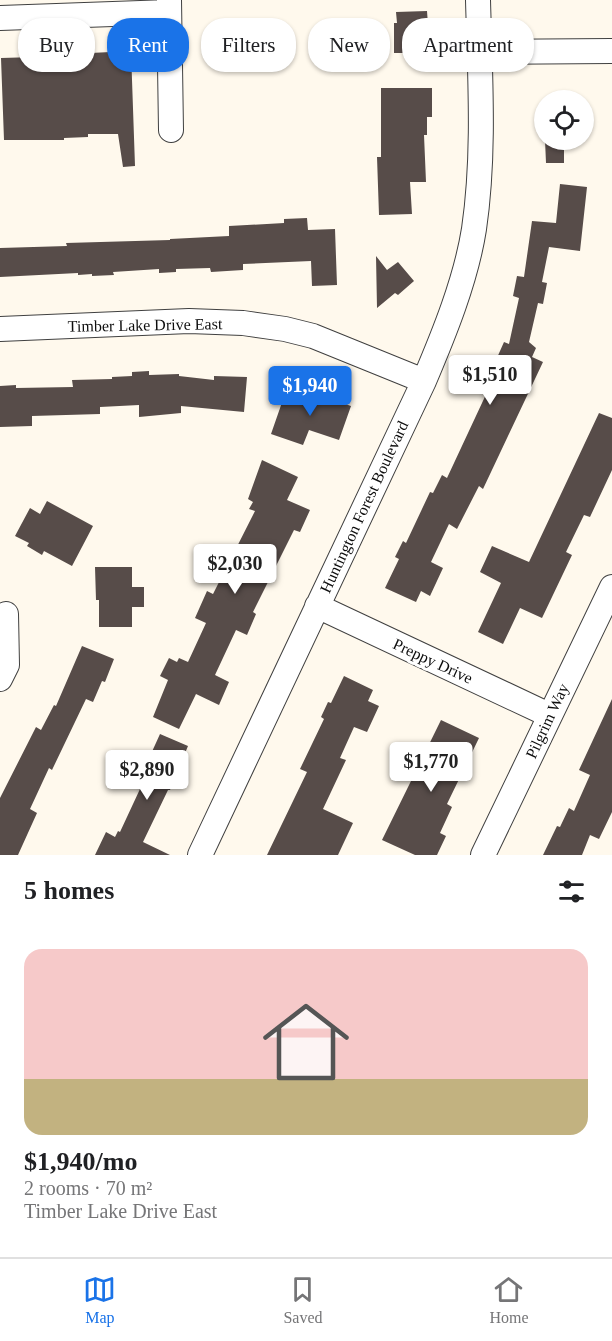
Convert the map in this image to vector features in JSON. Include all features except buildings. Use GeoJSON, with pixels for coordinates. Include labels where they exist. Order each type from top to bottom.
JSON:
{"type":"FeatureCollection","features":[{"type":"Feature","properties":{"kind":"street","name":"Huntington Forest Boulevard"},"geometry":{"type":"LineString","coordinates":[[478,0],[478,18]]}},
{"type":"Feature","properties":{"kind":"street"},"geometry":{"type":"LineString","coordinates":[[0,18],[169,6],[171,130]]}},
{"type":"Feature","properties":{"kind":"street"},"geometry":{"type":"LineString","coordinates":[[534,52],[612,51]]}},
{"type":"Feature","properties":{"kind":"street","name":"Huntington Forest Boulevard"},"geometry":{"type":"LineString","coordinates":[[200,855],[424,381],[443,335],[467,262],[474,231],[480,176],[479,72]]}},
{"type":"Feature","properties":{"kind":"street","name":"Timber Lake Drive East"},"geometry":{"type":"LineString","coordinates":[[0,329],[189,321],[243,323],[313,336],[424,381]]}},
{"type":"Feature","properties":{"kind":"street","name":"Pilgrim Way"},"geometry":{"type":"LineString","coordinates":[[483,855],[612,587]]}},
{"type":"Feature","properties":{"kind":"street","name":"Preppy Drive"},"geometry":{"type":"LineString","coordinates":[[317,606],[549,715]]}},
{"type":"Feature","properties":{"kind":"street"},"geometry":{"type":"LineString","coordinates":[[0,679],[7,664],[6,614]]}}]}
